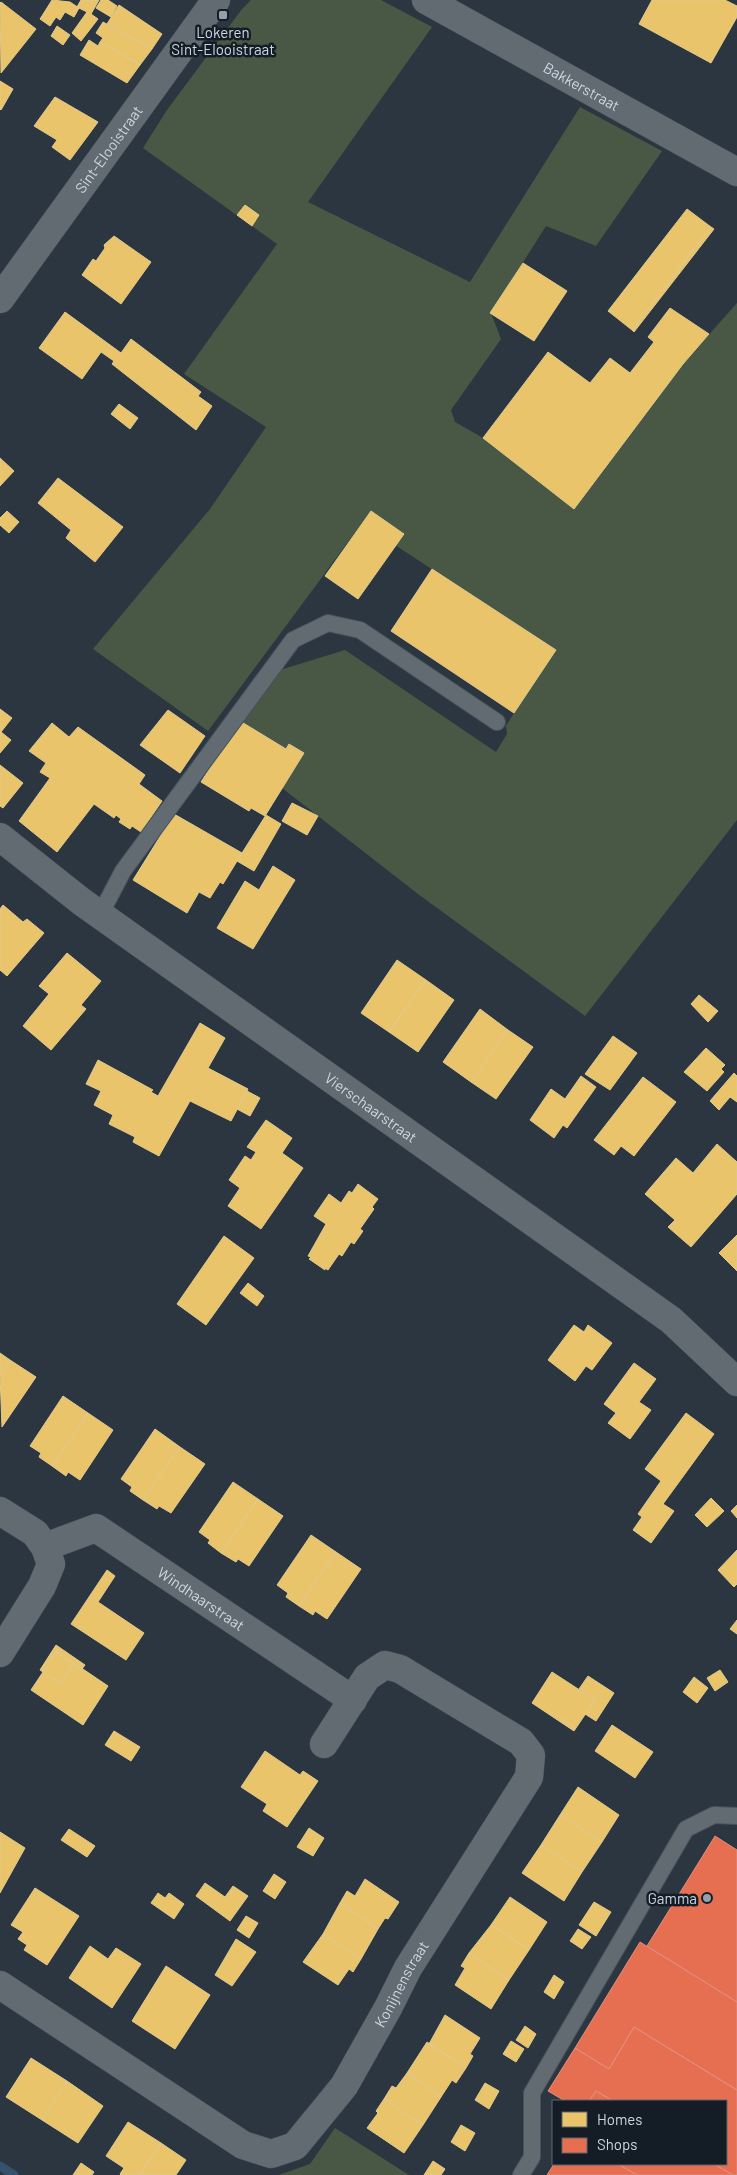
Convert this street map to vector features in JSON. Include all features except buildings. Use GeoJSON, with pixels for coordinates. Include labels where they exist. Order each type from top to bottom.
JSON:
{"type":"FeatureCollection","features":[{"type":"Feature","properties":{"kind":"street","name":"Sint-Elooistraat"},"geometry":{"type":"LineString","coordinates":[[0,299],[216,0]]}},
{"type":"Feature","properties":{"kind":"street","name":"Bakkerstraat"},"geometry":{"type":"LineString","coordinates":[[426,0],[737,172]]}},
{"type":"Feature","properties":{"kind":"street","name":"Vierschaarstraat"},"geometry":{"type":"LineString","coordinates":[[0,837],[100,915],[671,1320],[737,1382]]}},
{"type":"Feature","properties":{"kind":"street"},"geometry":{"type":"LineString","coordinates":[[0,1511],[35,1533],[45,1547],[51,1564],[42,1586],[0,1653]]}},
{"type":"Feature","properties":{"kind":"street","name":"Windhaarstraat"},"geometry":{"type":"LineString","coordinates":[[45,1547],[96,1528],[353,1700]]}},
{"type":"Feature","properties":{"kind":"street","name":"Konijnenstraat"},"geometry":{"type":"LineString","coordinates":[[0,1985],[243,2145],[271,2154],[295,2146],[344,2086],[408,1968],[529,1777],[531,1756],[521,1742],[400,1669],[385,1665],[367,1677],[324,1744]]}},
{"type":"Feature","properties":{"kind":"lane"},"geometry":{"type":"LineString","coordinates":[[100,915],[123,871],[293,640],[328,623],[360,630],[497,722]]}},
{"type":"Feature","properties":{"kind":"lane"},"geometry":{"type":"LineString","coordinates":[[521,2175],[532,2157],[532,2093],[686,1829],[714,1815],[737,1816]]}},
{"type":"Feature","properties":{"kind":"green space"},"geometry":{"type":"Polygon","coordinates":[[[251,0],[381,0],[432,27],[308,202],[470,282],[580,107],[662,151],[596,246],[546,226],[491,313],[501,339],[451,410],[455,422],[483,438],[574,509],[683,364],[737,303],[737,820],[585,1016],[418,894],[282,788],[304,753],[290,744],[286,749],[240,721],[280,670],[345,650],[496,752],[507,734],[506,726],[555,650],[395,545],[403,533],[371,511],[208,731],[93,649],[210,509],[266,427],[184,374],[277,244],[143,148],[167,110],[242,9],[251,0]]]}},
{"type":"Feature","properties":{"kind":"green space"},"geometry":{"type":"Polygon","coordinates":[[[335,2128],[409,2175],[279,2175],[310,2164],[335,2128]]]}},
{"type":"Feature","properties":{"kind":"waterway"},"geometry":{"type":"LineString","coordinates":[[0,2166],[14,2175]]}},
{"type":"Feature","properties":{"kind":"place","name":"Lokeren Sint-Elooistraat"},"geometry":{"type":"Point","coordinates":[223,15]}},
{"type":"Feature","properties":{"kind":"place","name":"Gamma"},"geometry":{"type":"Point","coordinates":[707,1898]}}]}
